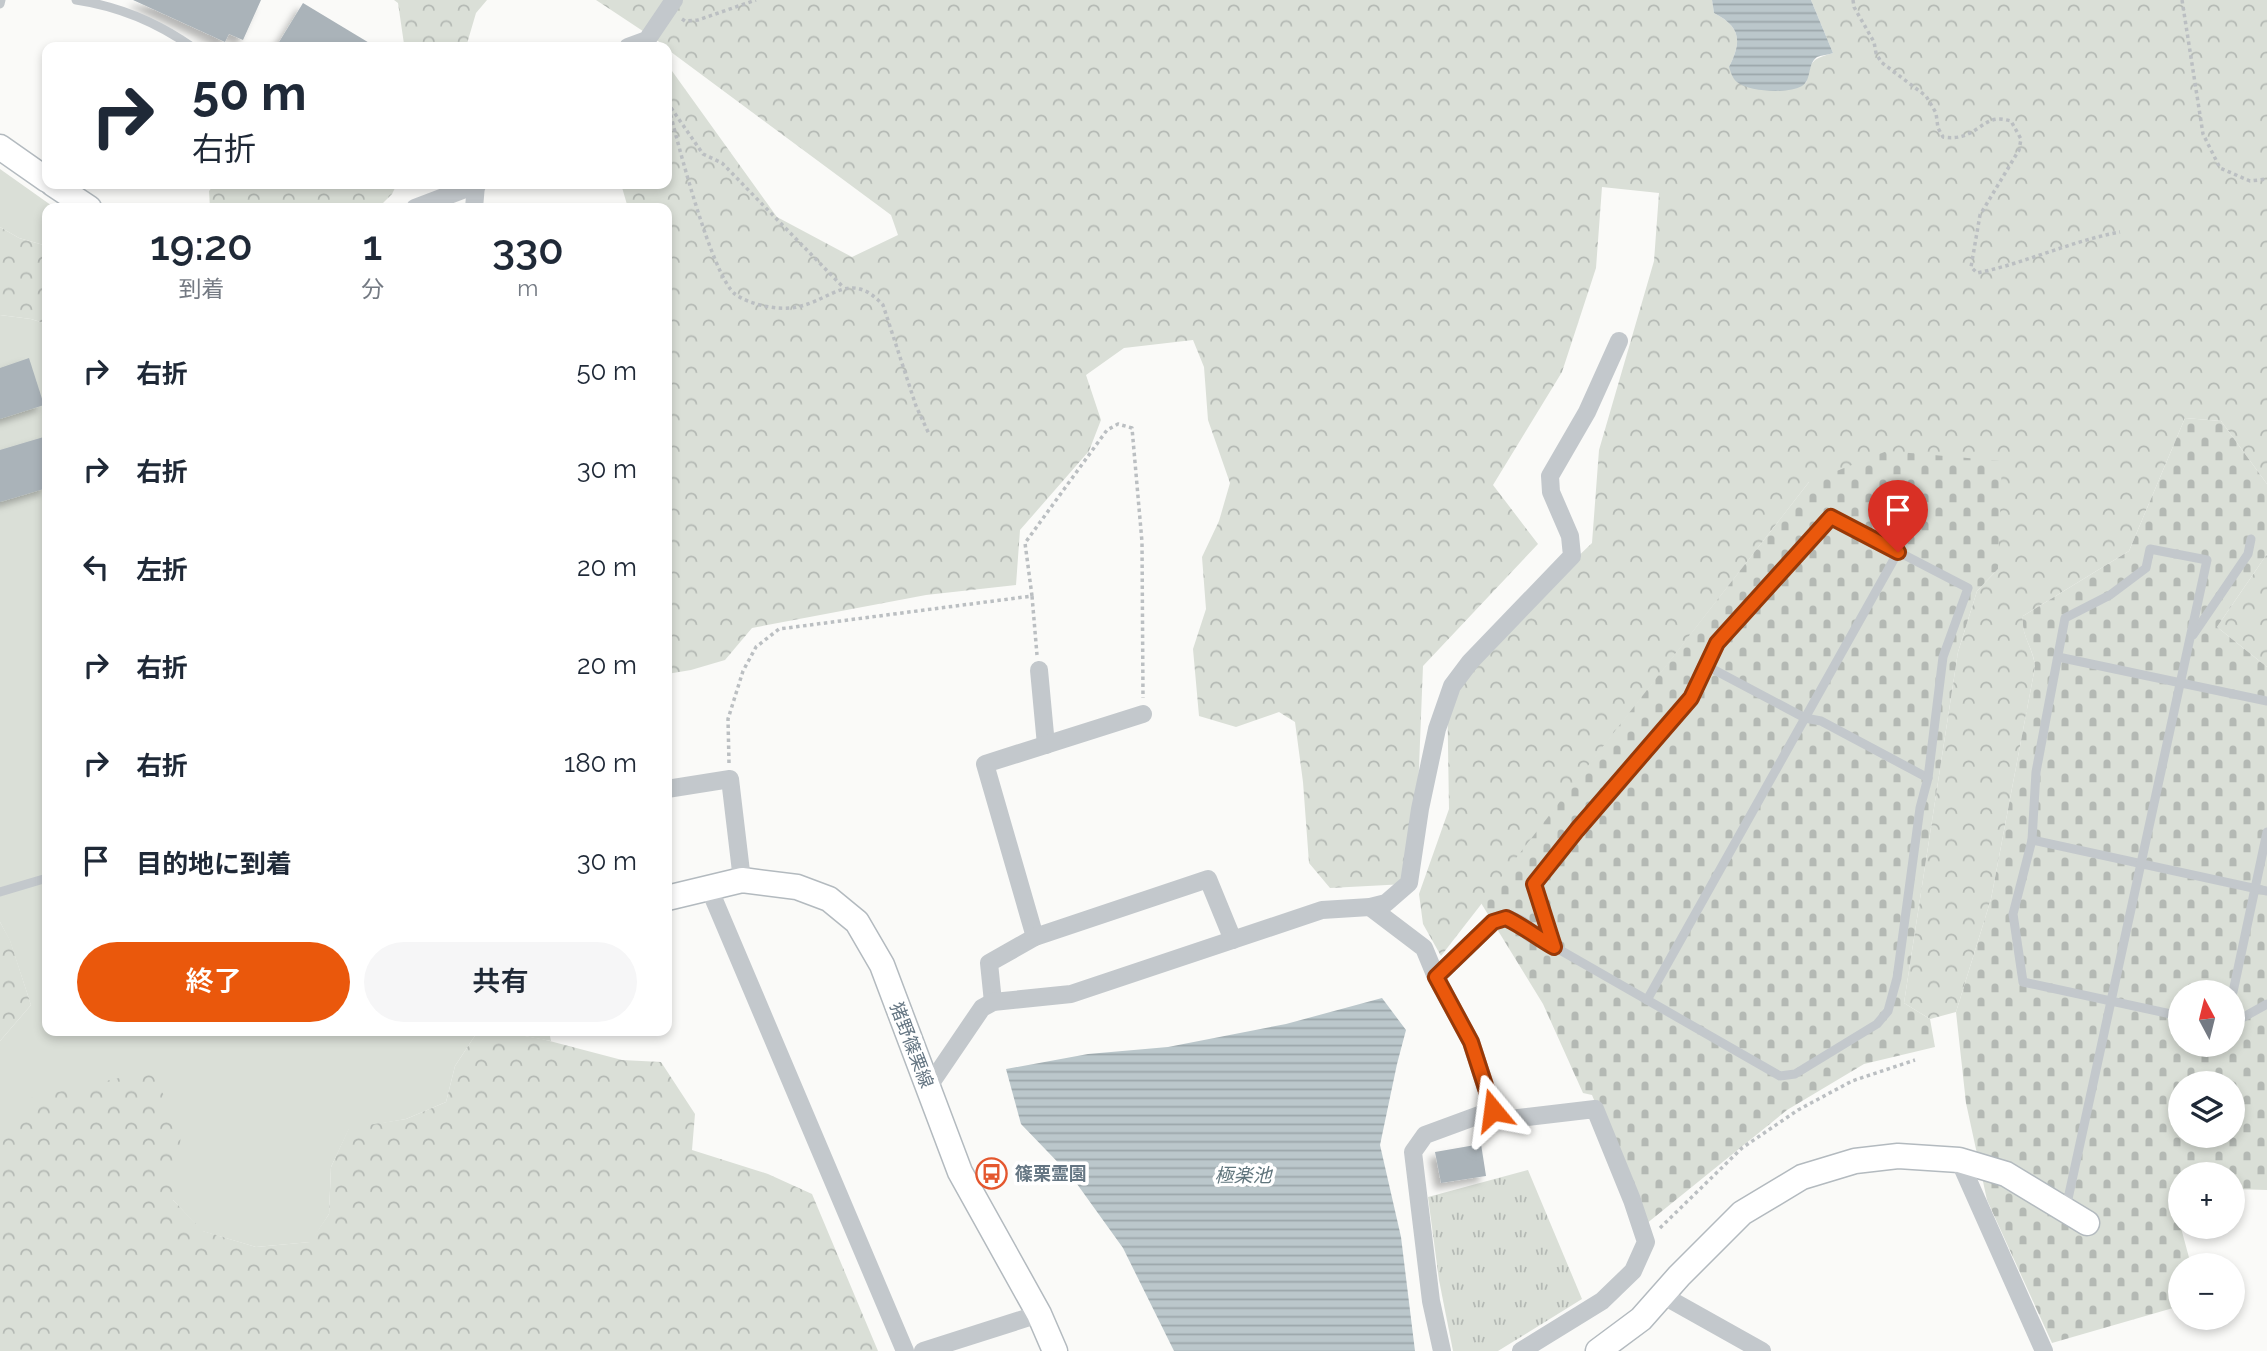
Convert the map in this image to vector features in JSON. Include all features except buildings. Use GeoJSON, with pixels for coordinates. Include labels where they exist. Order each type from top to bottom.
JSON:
{"type":"FeatureCollection","features":[{"type":"Feature","properties":{"kind":"main road"},"geometry":{"type":"LineString","coordinates":[[0,147],[42,176]]}},
{"type":"Feature","properties":{"kind":"main road"},"geometry":{"type":"LineString","coordinates":[[60,189],[82,203]]}},
{"type":"Feature","properties":{"kind":"main road","name":"猪野篠栗線"},"geometry":{"type":"LineString","coordinates":[[672,897],[742,880],[797,887],[828,899],[858,922],[882,965],[960,1172],[1038,1314],[1055,1351]]}},
{"type":"Feature","properties":{"kind":"main road"},"geometry":{"type":"LineString","coordinates":[[1598,1351],[1641,1320],[1741,1213],[1802,1177],[1855,1161],[1898,1156],[1959,1160],[2006,1174],[2087,1223]]}},
{"type":"Feature","properties":{"kind":"street"},"geometry":{"type":"LineString","coordinates":[[642,42],[647,40],[673,2]]}},
{"type":"Feature","properties":{"kind":"street"},"geometry":{"type":"LineString","coordinates":[[428,203],[464,189]]}},
{"type":"Feature","properties":{"kind":"street"},"geometry":{"type":"LineString","coordinates":[[929,1086],[982,1008],[993,1002],[1070,994],[1322,910],[1370,907],[1386,903],[1409,883],[1434,742],[1452,686],[1470,662],[1572,556],[1570,536],[1551,492],[1550,476],[1587,412],[1619,341]]}},
{"type":"Feature","properties":{"kind":"street"},"geometry":{"type":"LineString","coordinates":[[1039,670],[1046,745]]}},
{"type":"Feature","properties":{"kind":"street"},"geometry":{"type":"LineString","coordinates":[[1035,937],[985,764],[1143,714]]}},
{"type":"Feature","properties":{"kind":"street"},"geometry":{"type":"LineString","coordinates":[[672,788],[730,779],[742,880]]}},
{"type":"Feature","properties":{"kind":"street"},"geometry":{"type":"LineString","coordinates":[[993,1002],[989,963],[1035,937],[1208,879],[1233,940]]}},
{"type":"Feature","properties":{"kind":"street"},"geometry":{"type":"LineString","coordinates":[[709,888],[905,1351]]}},
{"type":"Feature","properties":{"kind":"street"},"geometry":{"type":"LineString","coordinates":[[1370,907],[1424,948],[1436,977],[1471,1042],[1493,1110],[1502,1119],[1595,1109],[1632,1200],[1646,1242],[1633,1271],[1602,1301],[1521,1351]]}},
{"type":"Feature","properties":{"kind":"street"},"geometry":{"type":"LineString","coordinates":[[1436,977],[1493,922],[1506,918],[1532,934]]}},
{"type":"Feature","properties":{"kind":"street"},"geometry":{"type":"LineString","coordinates":[[1442,1351],[1431,1301],[1413,1153],[1425,1135],[1493,1110]]}},
{"type":"Feature","properties":{"kind":"street"},"geometry":{"type":"LineString","coordinates":[[1959,1160],[2044,1351]]}},
{"type":"Feature","properties":{"kind":"street"},"geometry":{"type":"LineString","coordinates":[[1662,1296],[1762,1351]]}},
{"type":"Feature","properties":{"kind":"street"},"geometry":{"type":"LineString","coordinates":[[923,1351],[1038,1314]]}},
{"type":"Feature","properties":{"kind":"lane"},"geometry":{"type":"LineString","coordinates":[[76,0],[100,4],[169,31],[185,42]]}},
{"type":"Feature","properties":{"kind":"lane"},"geometry":{"type":"LineString","coordinates":[[1532,934],[1554,947],[1780,1076],[1795,1074],[1877,1024],[1888,1011],[1898,978],[1943,657],[1968,588],[1831,517],[1717,643],[1691,698],[1534,884],[1554,947]]}},
{"type":"Feature","properties":{"kind":"lane"},"geometry":{"type":"LineString","coordinates":[[2190,640],[2248,554],[2251,539]]}},
{"type":"Feature","properties":{"kind":"lane"},"geometry":{"type":"LineString","coordinates":[[2066,1210],[2112,1000],[2207,560],[2150,549],[2146,568],[2110,595],[2065,618],[2036,772],[2032,840],[2013,914],[2023,982],[2112,1000],[2168,1013]]}},
{"type":"Feature","properties":{"kind":"lane"},"geometry":{"type":"LineString","coordinates":[[1647,1000],[1898,552]]}},
{"type":"Feature","properties":{"kind":"lane"},"geometry":{"type":"LineString","coordinates":[[2058,657],[2267,701]]}},
{"type":"Feature","properties":{"kind":"lane"},"geometry":{"type":"LineString","coordinates":[[1705,665],[1805,718],[1821,721],[1927,778]]}},
{"type":"Feature","properties":{"kind":"lane"},"geometry":{"type":"LineString","coordinates":[[2236,980],[2267,832]]}},
{"type":"Feature","properties":{"kind":"lane"},"geometry":{"type":"LineString","coordinates":[[2032,840],[2267,891]]}},
{"type":"Feature","properties":{"kind":"lane"},"geometry":{"type":"LineString","coordinates":[[0,892],[42,879]]}},
{"type":"Feature","properties":{"kind":"lane"},"geometry":{"type":"LineString","coordinates":[[2245,1016],[2267,1004]]}},
{"type":"Feature","properties":{"kind":"path"},"geometry":{"type":"LineString","coordinates":[[673,2],[684,21],[698,20],[756,0]]}},
{"type":"Feature","properties":{"kind":"path"},"geometry":{"type":"LineString","coordinates":[[1853,0],[1854,8],[1874,42],[1881,62],[1926,96],[1936,113],[1938,128],[1943,137],[1953,138],[1973,133],[1998,119],[2011,121],[2021,139],[2019,150],[1980,215],[1971,267],[1977,272],[1998,268],[2092,237],[2120,232]]}},
{"type":"Feature","properties":{"kind":"path"},"geometry":{"type":"LineString","coordinates":[[2182,0],[2203,134],[2220,168],[2250,181],[2267,179]]}},
{"type":"Feature","properties":{"kind":"path"},"geometry":{"type":"LineString","coordinates":[[672,112],[703,154],[722,163],[844,288]]}},
{"type":"Feature","properties":{"kind":"path"},"geometry":{"type":"LineString","coordinates":[[672,120],[699,215],[722,275],[733,293],[751,302],[773,307],[796,307],[844,288],[860,288],[874,295],[883,305],[916,406],[929,434]]}},
{"type":"Feature","properties":{"kind":"path"},"geometry":{"type":"LineString","coordinates":[[1039,670],[1025,543],[1107,430],[1118,424],[1132,428],[1142,542],[1143,714]]}},
{"type":"Feature","properties":{"kind":"path"},"geometry":{"type":"LineString","coordinates":[[730,779],[728,719],[735,695],[743,671],[756,647],[779,629],[1032,596]]}},
{"type":"Feature","properties":{"kind":"path"},"geometry":{"type":"LineString","coordinates":[[1646,1242],[1742,1148],[1798,1110],[1852,1081],[1915,1060]]}},
{"type":"Feature","properties":{"kind":"green space"},"geometry":{"type":"Polygon","coordinates":[[[394,0],[487,0],[476,13],[467,42],[404,42],[398,3],[394,0]]]}},
{"type":"Feature","properties":{"kind":"green space"},"geometry":{"type":"Polygon","coordinates":[[[596,0],[1712,0],[1714,13],[1730,24],[1736,36],[1736,50],[1729,67],[1806,83],[1814,62],[1833,53],[1811,0],[2267,0],[2267,484],[2221,421],[2185,418],[2129,551],[2023,616],[2024,630],[2035,667],[1991,899],[1956,1012],[1930,1019],[1904,1003],[1958,652],[1977,591],[1998,569],[1809,482],[1441,956],[1423,924],[1419,894],[1449,809],[1447,682],[1592,543],[1599,450],[1654,261],[1659,193],[1602,187],[1596,268],[1562,372],[1493,485],[1538,544],[1423,666],[1415,869],[1406,884],[1330,888],[1309,863],[1295,722],[1279,712],[1236,727],[1199,716],[1193,649],[1206,609],[1202,557],[1219,521],[1230,483],[1208,420],[1204,367],[1193,340],[1124,348],[1086,375],[1101,420],[1089,451],[1020,530],[1016,585],[926,595],[752,628],[725,660],[672,673],[672,203],[627,203],[622,189],[672,189],[672,71],[777,217],[852,257],[898,235],[891,215],[672,53],[672,42],[659,42],[596,0]]]}},
{"type":"Feature","properties":{"kind":"green space"},"geometry":{"type":"Polygon","coordinates":[[[0,169],[48,203],[42,203],[42,245],[19,238],[0,227],[0,169]]]}},
{"type":"Feature","properties":{"kind":"green space"},"geometry":{"type":"Polygon","coordinates":[[[394,189],[383,203],[210,203],[209,191],[394,189]]]}},
{"type":"Feature","properties":{"kind":"green space"},"geometry":{"type":"Polygon","coordinates":[[[0,227],[19,238],[42,245],[42,322],[0,315],[0,227]]]}},
{"type":"Feature","properties":{"kind":"green space"},"geometry":{"type":"Polygon","coordinates":[[[0,315],[42,322],[42,1036],[475,1036],[455,1066],[446,1102],[406,1119],[349,1129],[331,1167],[329,1214],[311,1242],[256,1247],[202,1231],[173,1200],[0,1181],[0,1041],[31,1005],[10,941],[0,922],[0,315]]]}},
{"type":"Feature","properties":{"kind":"green space"},"geometry":{"type":"Polygon","coordinates":[[[2185,418],[2221,421],[2267,484],[2267,554],[2217,627],[2267,667],[2267,1190],[2245,1189],[2245,1162],[2168,1162],[2168,1239],[2184,1239],[2188,1253],[2168,1253],[2168,1309],[2052,1343],[1987,1200],[1966,1103],[1956,1012],[1991,899],[2035,667],[2024,630],[2023,616],[2129,551],[2185,418]]]}},
{"type":"Feature","properties":{"kind":"green space"},"geometry":{"type":"Polygon","coordinates":[[[1887,451],[2002,461],[1998,569],[1977,591],[1958,652],[1904,1003],[1930,1019],[1935,1047],[1864,1064],[1787,1110],[1646,1224],[1592,1095],[1583,1093],[1543,1004],[1481,903],[1809,482],[1887,451]]]}},
{"type":"Feature","properties":{"kind":"green space"},"geometry":{"type":"Polygon","coordinates":[[[2267,554],[2267,667],[2217,627],[2267,554]]]}},
{"type":"Feature","properties":{"kind":"green space"},"geometry":{"type":"Polygon","coordinates":[[[0,922],[10,940],[31,1005],[0,1041],[0,922]]]}},
{"type":"Feature","properties":{"kind":"green space"},"geometry":{"type":"Polygon","coordinates":[[[475,1036],[525,1036],[622,1060],[661,1062],[695,1114],[692,1150],[768,1174],[812,1194],[878,1351],[0,1351],[0,1181],[3,1136],[27,1099],[150,1071],[182,1127],[173,1200],[203,1231],[256,1247],[310,1242],[329,1214],[331,1167],[349,1128],[406,1119],[446,1102],[455,1066],[475,1036]]]}},
{"type":"Feature","properties":{"kind":"green space"},"geometry":{"type":"Polygon","coordinates":[[[524,1036],[550,1036],[551,1041],[524,1036]]]}},
{"type":"Feature","properties":{"kind":"green space"},"geometry":{"type":"Polygon","coordinates":[[[1528,1170],[1582,1299],[1498,1351],[1453,1351],[1439,1280],[1428,1197],[1528,1170]]]}},
{"type":"Feature","properties":{"kind":"water"},"geometry":{"type":"Polygon","coordinates":[[[1712,0],[1811,0],[1833,53],[1817,57],[1805,83],[1796,89],[1769,91],[1743,85],[1734,79],[1729,67],[1736,50],[1734,29],[1714,13],[1712,0]]]}},
{"type":"Feature","properties":{"kind":"water","name":"極楽池"},"geometry":{"type":"Polygon","coordinates":[[[1382,998],[1406,1030],[1380,1145],[1401,1237],[1415,1351],[1174,1351],[1123,1248],[1072,1177],[1021,1124],[1006,1069],[1088,1054],[1168,1047],[1286,1024],[1382,998]]]}},
{"type":"Feature","properties":{"kind":"place","name":"篠栗霊園"},"geometry":{"type":"Point","coordinates":[992,1173]}},
{"type":"Feature","properties":{"kind":"route"},"geometry":{"type":"LineString","coordinates":[[1493,1110],[1471,1042],[1436,977],[1493,922],[1506,918],[1554,947],[1534,884],[1691,698],[1717,643],[1831,517],[1898,552]]}}]}
